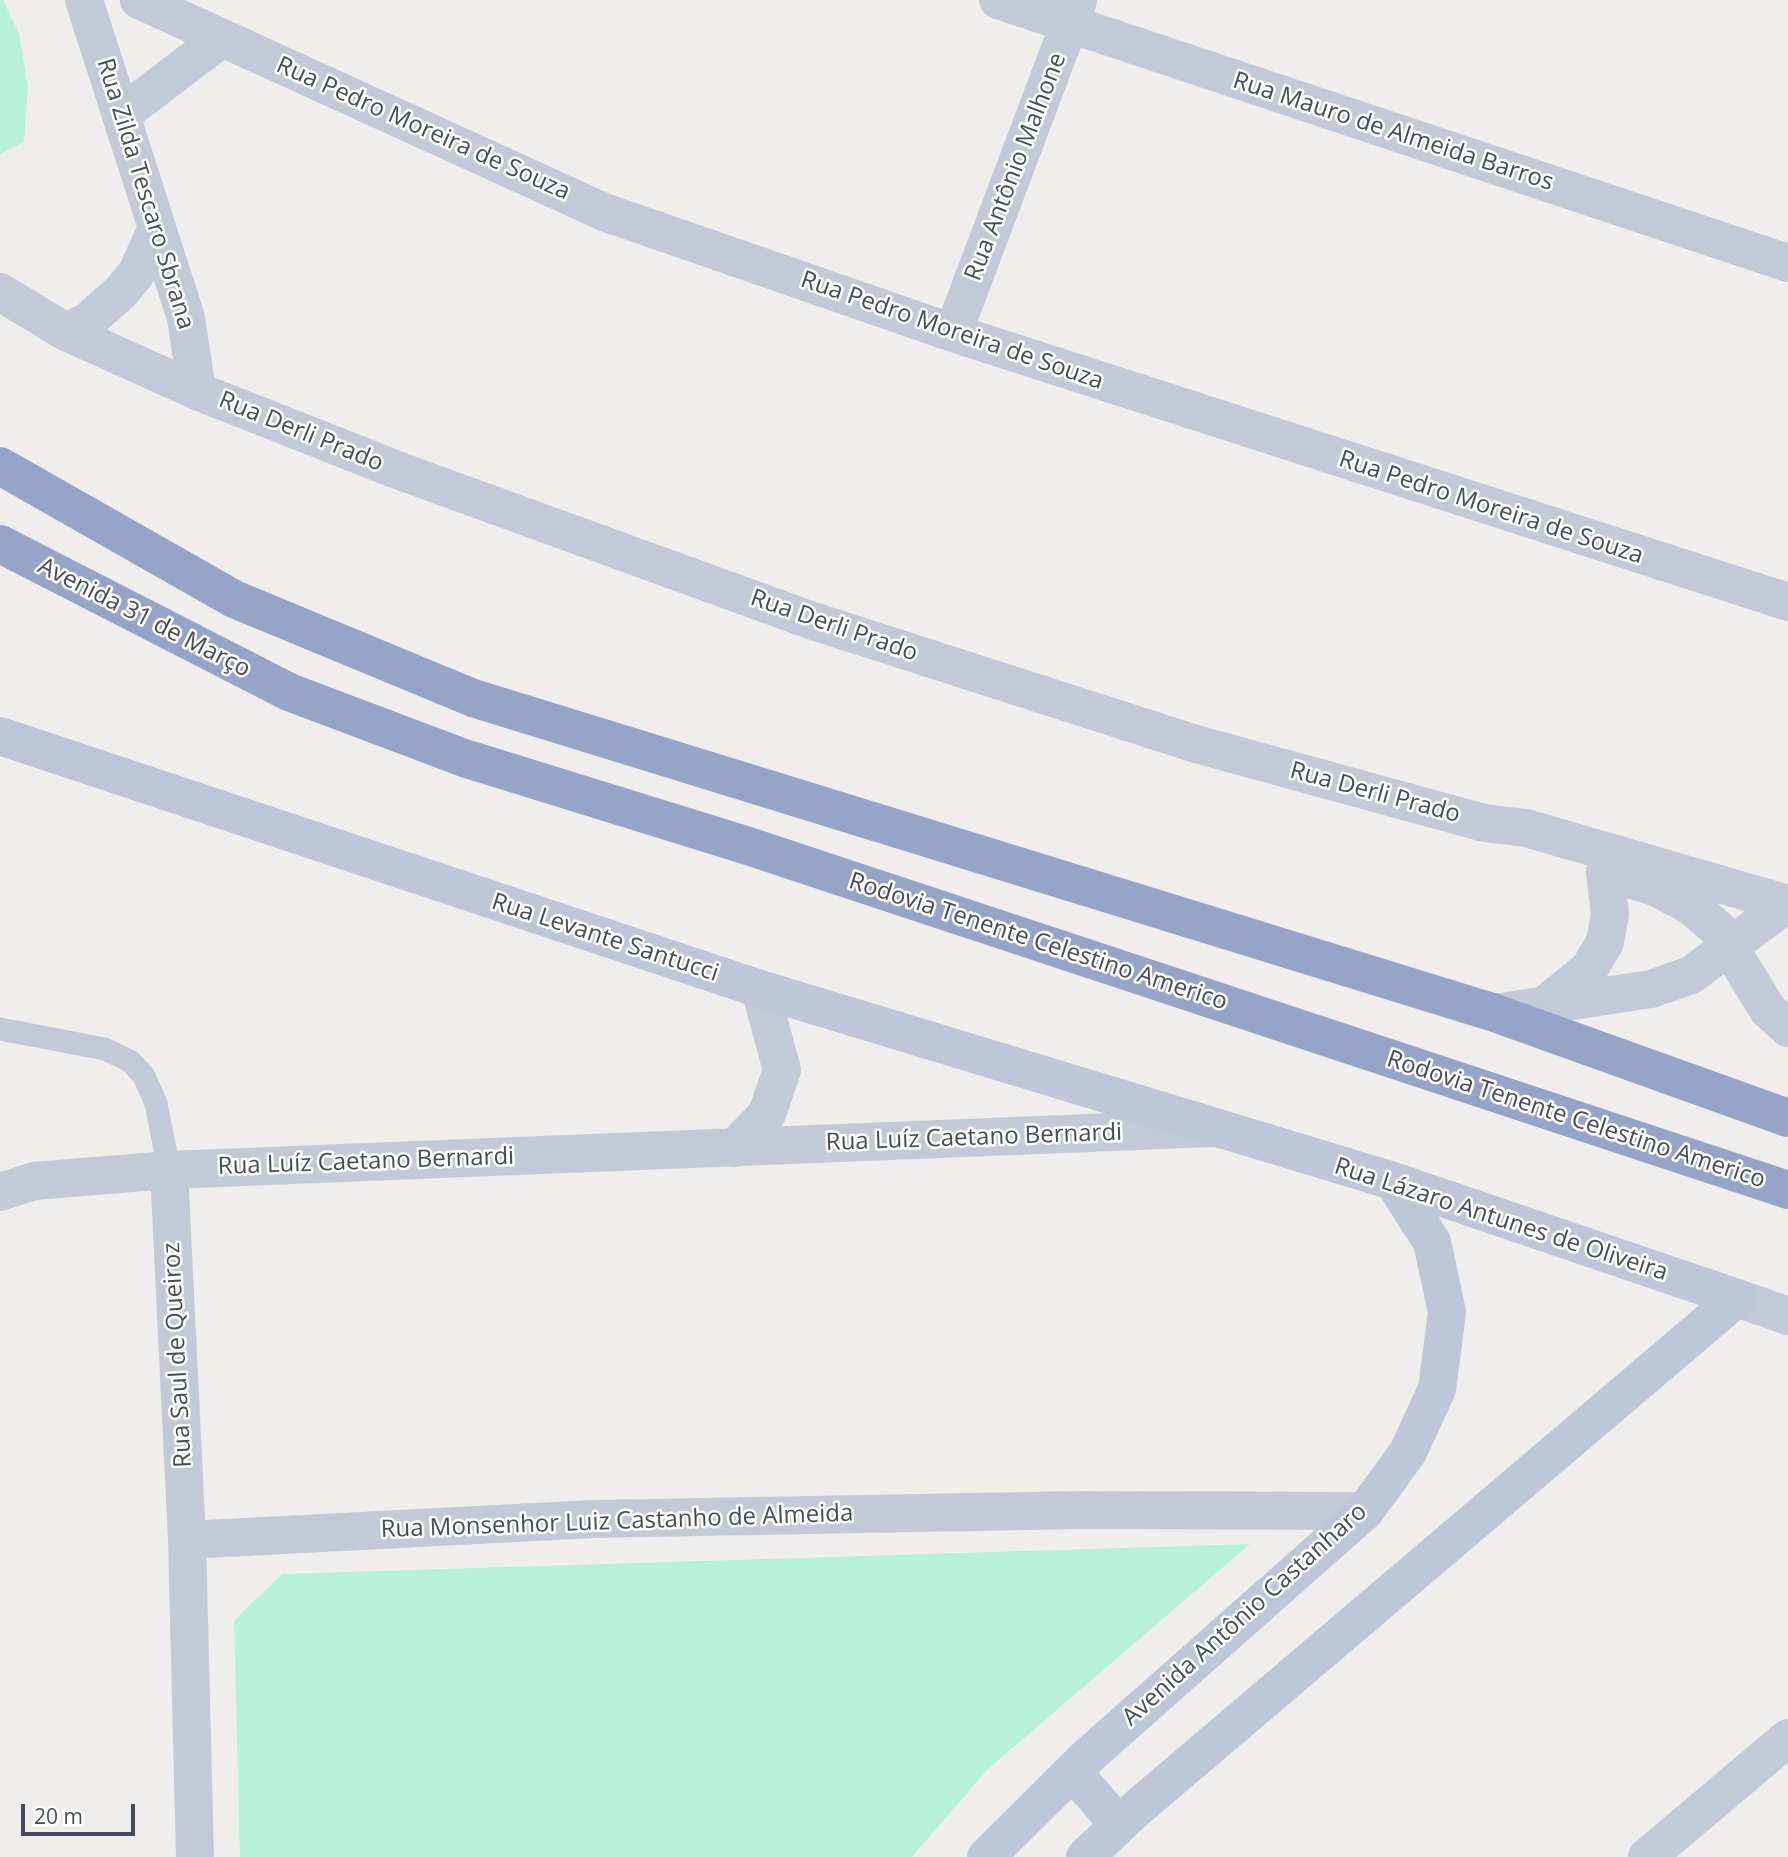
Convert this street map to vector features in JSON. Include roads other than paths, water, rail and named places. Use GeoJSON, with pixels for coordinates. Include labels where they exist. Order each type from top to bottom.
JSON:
{"type":"FeatureCollection","features":[{"type":"Feature","properties":{"kind":"highway"},"geometry":{"type":"LineString","coordinates":[[0,466],[234,599],[472,698],[1495,1013],[1788,1118]]}},
{"type":"Feature","properties":{"kind":"highway","name":"Avenida 31 de Março"},"geometry":{"type":"LineString","coordinates":[[0,544],[289,692]]}},
{"type":"Feature","properties":{"kind":"highway","name":"Rodovia Tenente Celestino Americo"},"geometry":{"type":"LineString","coordinates":[[289,692],[464,758],[745,845],[1788,1190]]}},
{"type":"Feature","properties":{"kind":"main road","name":"Rua Levante Santucci"},"geometry":{"type":"LineString","coordinates":[[0,736],[760,989],[1213,1128]]}},
{"type":"Feature","properties":{"kind":"main road","name":"Rua Lázaro Antunes de Oliveira"},"geometry":{"type":"LineString","coordinates":[[1213,1128],[1393,1181],[1737,1298]]}},
{"type":"Feature","properties":{"kind":"main road","name":"Avenida Antônio Castanharo"},"geometry":{"type":"LineString","coordinates":[[986,1857],[1073,1772],[1365,1511],[1408,1452],[1437,1389],[1447,1312],[1432,1242],[1393,1181]]}},
{"type":"Feature","properties":{"kind":"main road"},"geometry":{"type":"LineString","coordinates":[[1085,1857],[1119,1825],[1737,1298]]}},
{"type":"Feature","properties":{"kind":"main road"},"geometry":{"type":"LineString","coordinates":[[1073,1772],[1119,1825]]}},
{"type":"Feature","properties":{"kind":"street","name":"Rua Zilda Tescaro Sbrana"},"geometry":{"type":"LineString","coordinates":[[84,0],[186,318],[197,391]]}},
{"type":"Feature","properties":{"kind":"street","name":"Rua Pedro Moreira de Souza"},"geometry":{"type":"LineString","coordinates":[[139,0],[604,212],[953,333],[1788,602]]}},
{"type":"Feature","properties":{"kind":"street","name":"Rua Mauro de Almeida Barros"},"geometry":{"type":"LineString","coordinates":[[998,0],[1074,13],[1788,263]]}},
{"type":"Feature","properties":{"kind":"street","name":"Rua Antônio Malhone"},"geometry":{"type":"LineString","coordinates":[[953,333],[1074,13]]}},
{"type":"Feature","properties":{"kind":"street"},"geometry":{"type":"LineString","coordinates":[[122,114],[222,38]]}},
{"type":"Feature","properties":{"kind":"street"},"geometry":{"type":"LineString","coordinates":[[66,332],[87,322],[122,291],[143,261],[157,228]]}},
{"type":"Feature","properties":{"kind":"street","name":"Rua Derli Prado"},"geometry":{"type":"LineString","coordinates":[[0,292],[66,332],[197,391],[397,470],[810,620],[1196,744],[1484,822],[1526,828],[1788,904]]}},
{"type":"Feature","properties":{"kind":"street","name":"Rua Derli Prado"},"geometry":{"type":"LineString","coordinates":[[1484,822],[1518,843],[1657,888],[1691,906],[1718,930],[1732,947],[1747,978],[1768,1010],[1788,1028]]}},
{"type":"Feature","properties":{"kind":"street"},"geometry":{"type":"LineString","coordinates":[[1544,1006],[1589,969],[1605,942],[1610,914],[1605,872]]}},
{"type":"Feature","properties":{"kind":"street"},"geometry":{"type":"LineString","coordinates":[[1495,1013],[1651,989],[1691,975],[1788,904]]}},
{"type":"Feature","properties":{"kind":"street"},"geometry":{"type":"LineString","coordinates":[[734,1147],[767,1114],[782,1070],[760,989]]}},
{"type":"Feature","properties":{"kind":"street","name":"Rua Luíz Caetano Bernardi"},"geometry":{"type":"LineString","coordinates":[[0,1192],[34,1181],[169,1170],[1213,1128]]}},
{"type":"Feature","properties":{"kind":"street","name":"Rua Saul de Queiroz"},"geometry":{"type":"LineString","coordinates":[[169,1170],[187,1540]]}},
{"type":"Feature","properties":{"kind":"street","name":"Rua Lázaro Antunes de Oliveira"},"geometry":{"type":"LineString","coordinates":[[1737,1298],[1788,1316]]}},
{"type":"Feature","properties":{"kind":"street","name":"Rua Monsenhor Luiz Castanho de Almeida"},"geometry":{"type":"LineString","coordinates":[[187,1540],[593,1519],[1083,1510],[1365,1511]]}},
{"type":"Feature","properties":{"kind":"street"},"geometry":{"type":"LineString","coordinates":[[187,1540],[195,1857]]}},
{"type":"Feature","properties":{"kind":"street"},"geometry":{"type":"LineString","coordinates":[[1647,1857],[1788,1738]]}},
{"type":"Feature","properties":{"kind":"lane"},"geometry":{"type":"LineString","coordinates":[[0,1029],[105,1049],[130,1061],[144,1076],[156,1103],[169,1170]]}}]}
